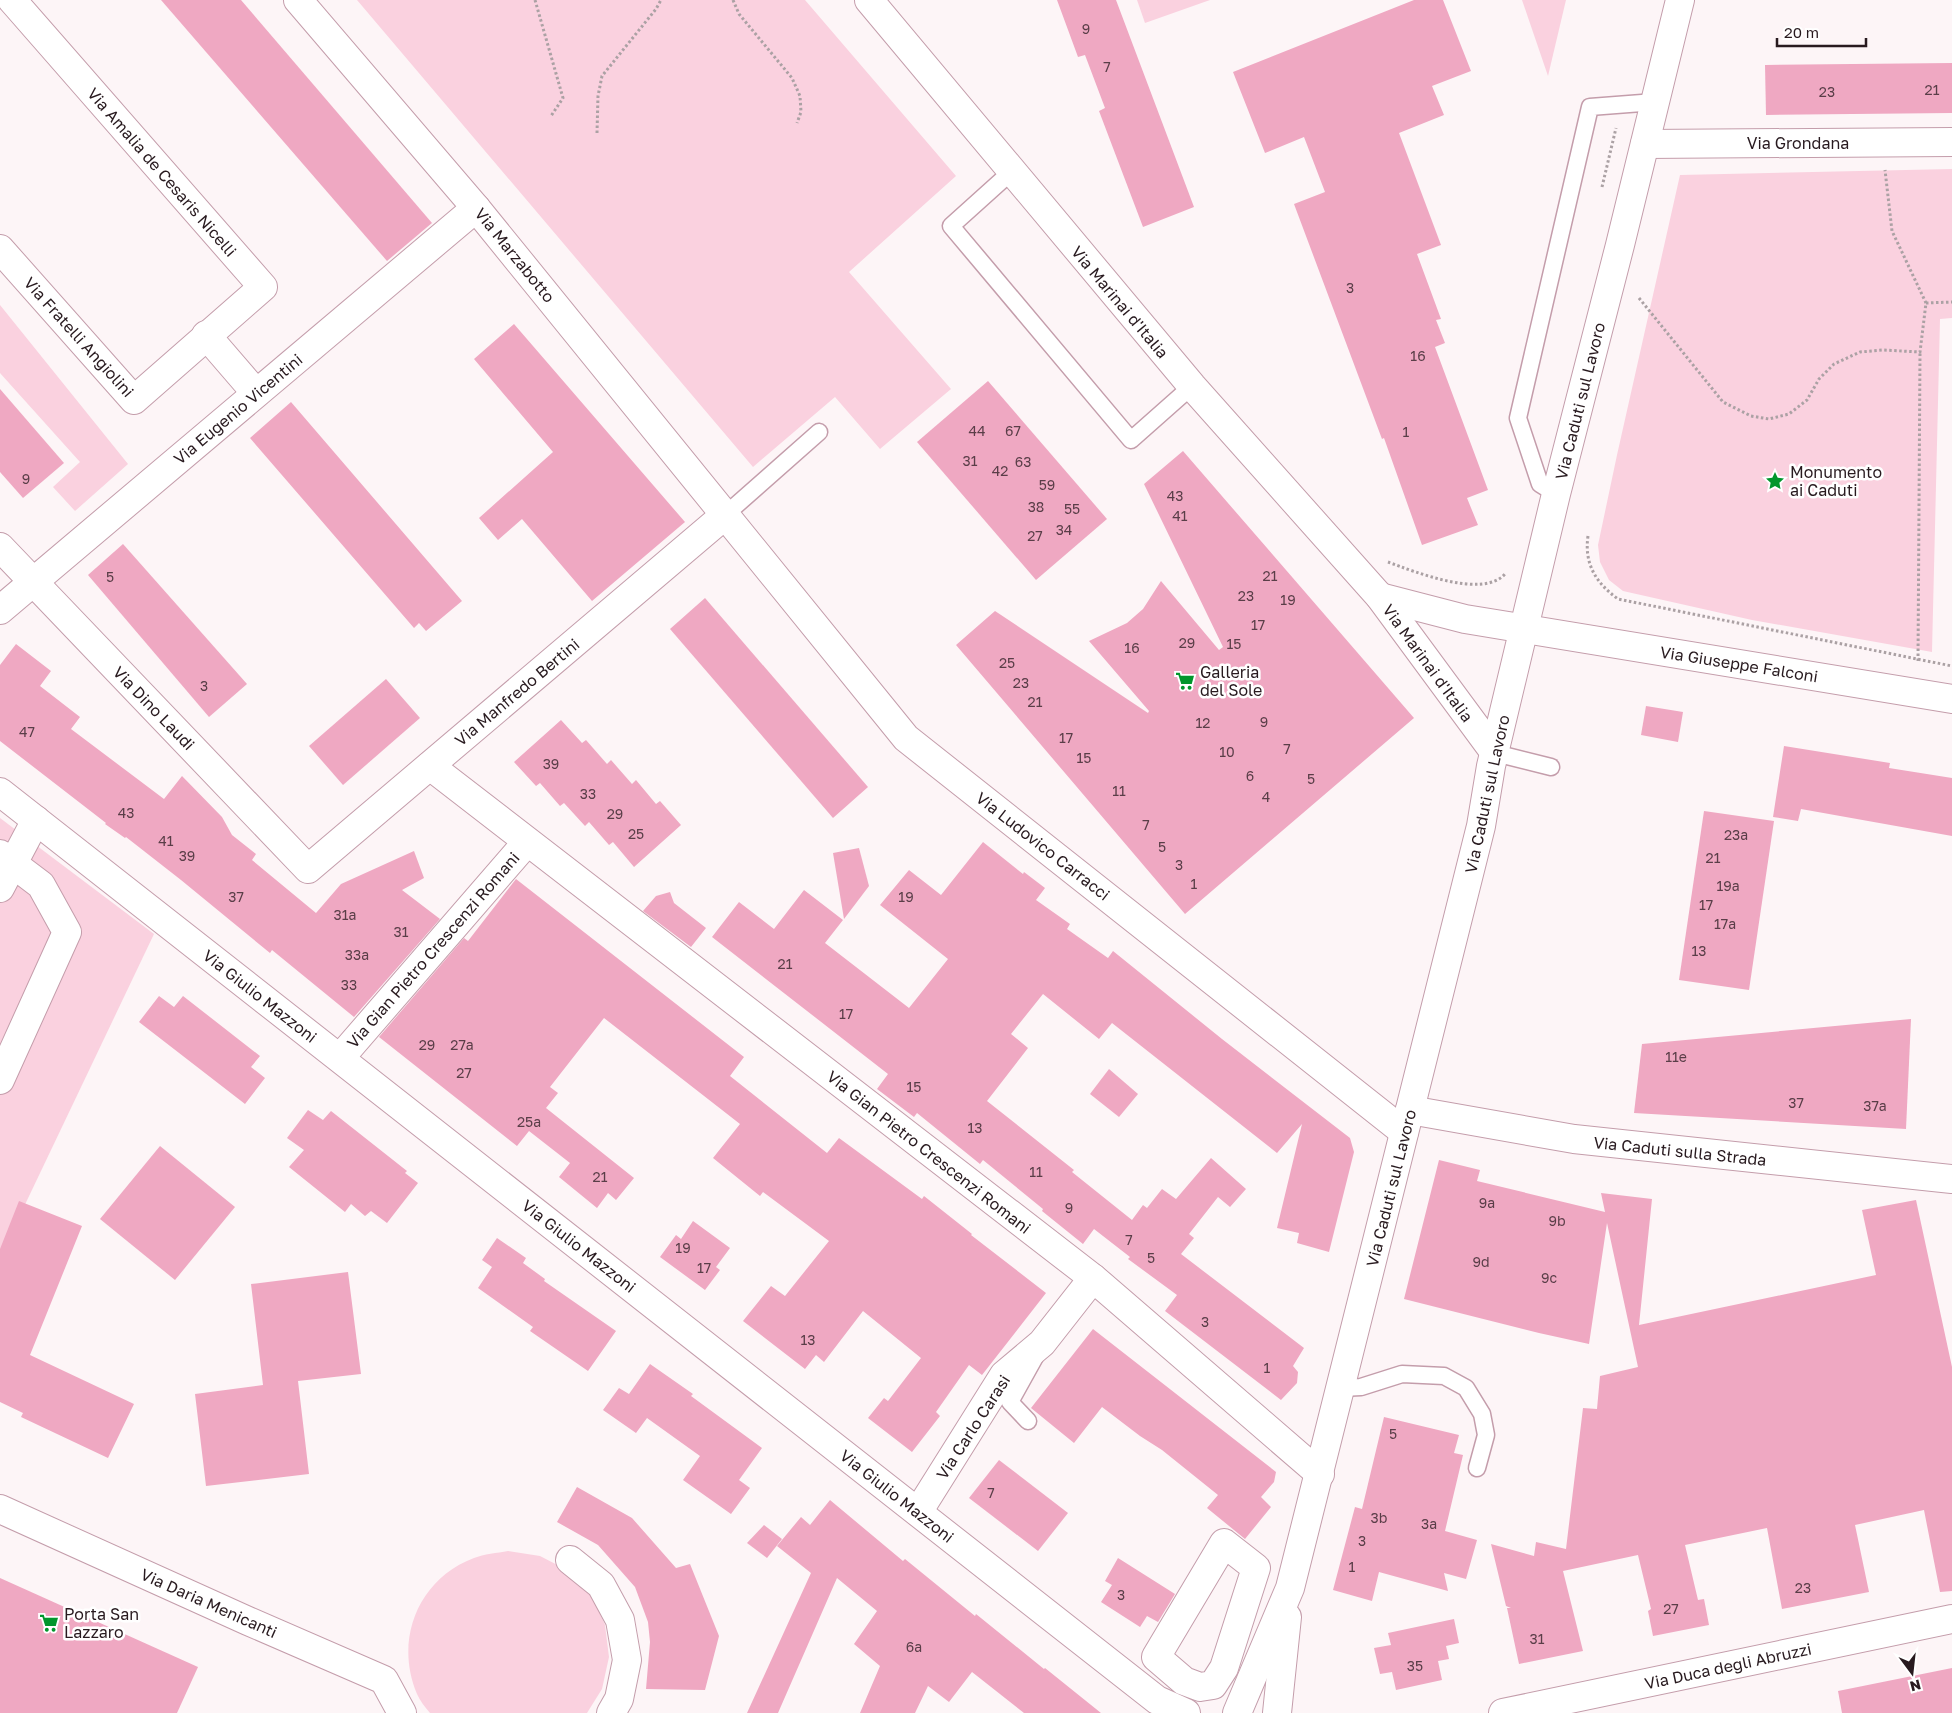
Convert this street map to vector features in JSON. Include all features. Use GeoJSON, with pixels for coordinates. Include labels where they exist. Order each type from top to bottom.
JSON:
{"type":"FeatureCollection","features":[{"type":"Feature","properties":{"kind":"street","name":"Via Amalia de Cesaris Nicelli"},"geometry":{"type":"LineString","coordinates":[[12,0],[263,287],[206,335]]}},
{"type":"Feature","properties":{"kind":"street","name":"Via Marzabotto"},"geometry":{"type":"LineString","coordinates":[[298,0],[476,208],[726,515]]}},
{"type":"Feature","properties":{"kind":"street","name":"Via Marinai d'Italia"},"geometry":{"type":"LineString","coordinates":[[869,0],[1192,386],[1380,597],[1495,753]]}},
{"type":"Feature","properties":{"kind":"street","name":"Via Caduti sul Lavoro"},"geometry":{"type":"LineString","coordinates":[[1238,1713],[1290,1588],[1320,1474],[1481,826],[1495,753],[1556,494],[1680,0]]}},
{"type":"Feature","properties":{"kind":"street","name":"Via Grondana"},"geometry":{"type":"LineString","coordinates":[[1645,144],[1952,142]]}},
{"type":"Feature","properties":{"kind":"street","name":"Via Eugenio Vicentini"},"geometry":{"type":"LineString","coordinates":[[0,610],[476,208]]}},
{"type":"Feature","properties":{"kind":"street","name":"Via Fratelli Angiolini"},"geometry":{"type":"LineString","coordinates":[[0,249],[134,400],[206,335]]}},
{"type":"Feature","properties":{"kind":"street"},"geometry":{"type":"LineString","coordinates":[[206,335],[256,393]]}},
{"type":"Feature","properties":{"kind":"street","name":"Via Manfredo Bertini"},"geometry":{"type":"LineString","coordinates":[[308,869],[726,515]]}},
{"type":"Feature","properties":{"kind":"street","name":"Via Ludovico Carracci"},"geometry":{"type":"LineString","coordinates":[[726,515],[906,738],[1407,1121]]}},
{"type":"Feature","properties":{"kind":"street","name":"Via Dino Laudi"},"geometry":{"type":"LineString","coordinates":[[0,547],[308,869]]}},
{"type":"Feature","properties":{"kind":"street","name":"Via Marinai d'Italia"},"geometry":{"type":"LineString","coordinates":[[1380,597],[1465,619],[1525,629]]}},
{"type":"Feature","properties":{"kind":"street","name":"Via Giuseppe Falconi"},"geometry":{"type":"LineString","coordinates":[[1525,629],[1952,699]]}},
{"type":"Feature","properties":{"kind":"street","name":"Via Gian Pietro Crescenzi Romani"},"geometry":{"type":"LineString","coordinates":[[430,766],[1093,1278],[1320,1474]]}},
{"type":"Feature","properties":{"kind":"street","name":"Via Giulio Mazzoni"},"geometry":{"type":"LineString","coordinates":[[0,792],[918,1512],[1162,1707],[1186,1713]]}},
{"type":"Feature","properties":{"kind":"street"},"geometry":{"type":"LineString","coordinates":[[0,888],[6,858],[36,820]]}},
{"type":"Feature","properties":{"kind":"street","name":"Via Gian Pietro Crescenzi Romani"},"geometry":{"type":"LineString","coordinates":[[340,1058],[527,842]]}},
{"type":"Feature","properties":{"kind":"street"},"geometry":{"type":"LineString","coordinates":[[0,1080],[67,932],[41,885],[6,858]]}},
{"type":"Feature","properties":{"kind":"street","name":"Via Caduti sulla Strada"},"geometry":{"type":"LineString","coordinates":[[1407,1121],[1952,1180]]}},
{"type":"Feature","properties":{"kind":"street","name":"Via Carlo Carasi"},"geometry":{"type":"LineString","coordinates":[[918,1512],[1004,1375],[1042,1343],[1093,1278]]}},
{"type":"Feature","properties":{"kind":"street","name":"Via Daria Menicanti"},"geometry":{"type":"LineString","coordinates":[[0,1509],[384,1680],[402,1713]]}},
{"type":"Feature","properties":{"kind":"street"},"geometry":{"type":"LineString","coordinates":[[1224,1543],[1256,1568],[1224,1668],[1213,1685],[1200,1687],[1184,1680],[1156,1657],[1224,1543]]}},
{"type":"Feature","properties":{"kind":"street"},"geometry":{"type":"LineString","coordinates":[[570,1560],[601,1585],[620,1620],[627,1660],[619,1699],[611,1713]]}},
{"type":"Feature","properties":{"kind":"street","name":"Via Caduti sul Lavoro"},"geometry":{"type":"LineString","coordinates":[[1277,1713],[1290,1588]]}},
{"type":"Feature","properties":{"kind":"street","name":"Via Duca degli Abruzzi"},"geometry":{"type":"LineString","coordinates":[[1503,1713],[1952,1619]]}},
{"type":"Feature","properties":{"kind":"lane"},"geometry":{"type":"LineString","coordinates":[[1556,494],[1540,484],[1518,418],[1590,107],[1655,102]]}},
{"type":"Feature","properties":{"kind":"lane"},"geometry":{"type":"LineString","coordinates":[[1012,172],[951,226],[1132,440],[1192,386]]}},
{"type":"Feature","properties":{"kind":"lane"},"geometry":{"type":"LineString","coordinates":[[726,515],[819,432]]}},
{"type":"Feature","properties":{"kind":"lane"},"geometry":{"type":"LineString","coordinates":[[1495,753],[1551,767]]}},
{"type":"Feature","properties":{"kind":"lane"},"geometry":{"type":"LineString","coordinates":[[1028,1421],[1010,1402],[1042,1343]]}},
{"type":"Feature","properties":{"kind":"lane"},"geometry":{"type":"LineString","coordinates":[[1341,1388],[1361,1387],[1402,1374],[1444,1376],[1466,1388],[1482,1414],[1486,1436],[1477,1468]]}},
{"type":"Feature","properties":{"kind":"path"},"geometry":{"type":"LineString","coordinates":[[536,0],[563,98],[551,116]]}},
{"type":"Feature","properties":{"kind":"path"},"geometry":{"type":"LineString","coordinates":[[597,133],[598,96],[602,76],[656,10],[661,0]]}},
{"type":"Feature","properties":{"kind":"path"},"geometry":{"type":"LineString","coordinates":[[733,0],[739,14],[792,78],[800,96],[801,112],[796,123]]}},
{"type":"Feature","properties":{"kind":"path"},"geometry":{"type":"LineString","coordinates":[[1882,142],[1892,231],[1926,303],[1920,352],[1918,660]]}},
{"type":"Feature","properties":{"kind":"path"},"geometry":{"type":"LineString","coordinates":[[1639,298],[1723,402],[1750,416],[1769,419],[1789,414],[1807,400],[1819,379],[1834,364],[1860,352],[1883,350],[1920,352]]}},
{"type":"Feature","properties":{"kind":"path"},"geometry":{"type":"LineString","coordinates":[[1926,303],[1952,302]]}},
{"type":"Feature","properties":{"kind":"path"},"geometry":{"type":"LineString","coordinates":[[1588,536],[1587,547],[1590,566],[1604,588],[1618,599],[1952,666]]}},
{"type":"Feature","properties":{"kind":"shaded area"},"geometry":{"type":"Polygon","coordinates":[[[357,0],[805,0],[956,176],[849,272],[951,389],[880,449],[835,397],[753,467],[357,0]]]}},
{"type":"Feature","properties":{"kind":"shaded area"},"geometry":{"type":"Polygon","coordinates":[[[1137,0],[1210,0],[1145,23],[1137,0]]]}},
{"type":"Feature","properties":{"kind":"shaded area"},"geometry":{"type":"Polygon","coordinates":[[[1522,0],[1566,0],[1548,76],[1522,0]]]}},
{"type":"Feature","properties":{"kind":"shaded area"},"geometry":{"type":"Polygon","coordinates":[[[1952,169],[1952,318],[1940,319],[1932,652],[1752,620],[1623,591],[1609,580],[1600,562],[1598,545],[1680,175],[1952,169]]]}},
{"type":"Feature","properties":{"kind":"shaded area"},"geometry":{"type":"Polygon","coordinates":[[[0,305],[128,464],[75,511],[53,487],[80,462],[0,373],[0,305]]]}},
{"type":"Feature","properties":{"kind":"shaded area"},"geometry":{"type":"Polygon","coordinates":[[[0,818],[154,934],[0,1257],[0,818]]]}},
{"type":"Feature","properties":{"kind":"shaded area"},"geometry":{"type":"Polygon","coordinates":[[[508,1551],[540,1556],[569,1571],[592,1595],[605,1625],[609,1657],[602,1689],[587,1713],[430,1713],[418,1697],[411,1674],[408,1653],[410,1633],[416,1614],[425,1596],[438,1581],[455,1568],[474,1558],[508,1551]]]}},
{"type":"Feature","properties":{"kind":"building"},"geometry":{"type":"Polygon","coordinates":[[[161,0],[241,0],[432,223],[387,261],[161,0]]]}},
{"type":"Feature","properties":{"kind":"building"},"geometry":{"type":"Polygon","coordinates":[[[1057,0],[1116,0],[1194,207],[1143,227],[1099,111],[1105,108],[1085,55],[1078,57],[1057,0]]]}},
{"type":"Feature","properties":{"kind":"building"},"geometry":{"type":"Polygon","coordinates":[[[1414,0],[1443,0],[1471,71],[1432,86],[1444,115],[1399,133],[1441,245],[1417,254],[1441,319],[1436,320],[1445,343],[1435,347],[1488,490],[1467,498],[1478,525],[1422,545],[1384,438],[1382,439],[1294,204],[1325,192],[1304,137],[1265,153],[1233,72],[1414,0]]]}},
{"type":"Feature","properties":{"kind":"building"},"geometry":{"type":"Polygon","coordinates":[[[1952,63],[1952,113],[1766,115],[1765,65],[1952,63]]]}},
{"type":"Feature","properties":{"kind":"building"},"geometry":{"type":"Polygon","coordinates":[[[514,324],[685,522],[592,601],[522,519],[498,540],[479,518],[553,452],[474,359],[514,324]]]}},
{"type":"Feature","properties":{"kind":"building"},"geometry":{"type":"Polygon","coordinates":[[[988,381],[1107,519],[1036,580],[917,442],[988,381]]]}},
{"type":"Feature","properties":{"kind":"building"},"geometry":{"type":"Polygon","coordinates":[[[0,389],[64,463],[23,498],[0,472],[0,389]]]}},
{"type":"Feature","properties":{"kind":"building"},"geometry":{"type":"Polygon","coordinates":[[[291,402],[462,601],[426,631],[419,623],[414,628],[250,438],[291,402]]]}},
{"type":"Feature","properties":{"kind":"building","name":"Galleria del Sole"},"geometry":{"type":"Polygon","coordinates":[[[1183,451],[1414,718],[1185,914],[956,645],[995,611],[1148,713],[1149,711],[1089,641],[1127,623],[1143,609],[1161,581],[1219,650],[1223,647],[1144,484],[1183,451]]]}},
{"type":"Feature","properties":{"kind":"building"},"geometry":{"type":"Polygon","coordinates":[[[123,544],[247,684],[209,717],[88,575],[123,544]]]}},
{"type":"Feature","properties":{"kind":"building"},"geometry":{"type":"Polygon","coordinates":[[[705,598],[868,787],[833,818],[670,629],[705,598]]]}},
{"type":"Feature","properties":{"kind":"building"},"geometry":{"type":"Polygon","coordinates":[[[16,644],[51,671],[40,686],[80,717],[71,729],[164,799],[182,776],[222,817],[232,835],[256,854],[252,860],[316,913],[341,884],[414,851],[424,878],[402,890],[440,919],[354,1017],[272,950],[270,953],[181,880],[126,837],[105,824],[0,741],[0,665],[16,644]]]}},
{"type":"Feature","properties":{"kind":"building"},"geometry":{"type":"Polygon","coordinates":[[[386,679],[420,718],[343,785],[309,746],[386,679]]]}},
{"type":"Feature","properties":{"kind":"building"},"geometry":{"type":"Polygon","coordinates":[[[1646,706],[1683,712],[1678,742],[1641,735],[1646,706]]]}},
{"type":"Feature","properties":{"kind":"building"},"geometry":{"type":"Polygon","coordinates":[[[561,720],[582,743],[586,740],[607,764],[611,760],[632,784],[636,780],[656,804],[660,801],[681,825],[634,867],[613,842],[609,845],[589,822],[585,826],[564,803],[560,806],[540,783],[536,786],[514,762],[561,720]]]}},
{"type":"Feature","properties":{"kind":"building"},"geometry":{"type":"Polygon","coordinates":[[[1784,746],[1890,763],[1889,768],[1952,778],[1952,836],[1801,809],[1798,821],[1773,817],[1784,746]]]}},
{"type":"Feature","properties":{"kind":"building"},"geometry":{"type":"Polygon","coordinates":[[[1704,811],[1774,821],[1749,990],[1679,980],[1704,811]]]}},
{"type":"Feature","properties":{"kind":"building"},"geometry":{"type":"Polygon","coordinates":[[[983,842],[1023,874],[1024,872],[1045,888],[1036,900],[1070,924],[1067,929],[1108,958],[1113,951],[1222,1039],[1350,1138],[1354,1152],[1329,1252],[1297,1243],[1299,1233],[1277,1228],[1302,1124],[1277,1153],[1112,1023],[1099,1039],[1043,994],[1011,1034],[1028,1048],[987,1101],[1074,1170],[1072,1172],[1132,1220],[1143,1205],[1147,1208],[1162,1189],[1176,1199],[1211,1158],[1246,1189],[1230,1207],[1218,1197],[1189,1234],[1194,1238],[1181,1254],[1304,1348],[1293,1366],[1298,1372],[1297,1383],[1281,1400],[1165,1311],[1177,1295],[1128,1259],[1130,1257],[1094,1229],[1083,1244],[983,1160],[980,1164],[917,1113],[914,1117],[877,1089],[888,1074],[712,937],[739,902],[774,929],[804,890],[843,920],[825,943],[909,1008],[948,959],[880,905],[909,870],[941,895],[983,842]]]}},
{"type":"Feature","properties":{"kind":"building"},"geometry":{"type":"Polygon","coordinates":[[[859,848],[869,886],[844,919],[833,853],[859,848]]]}},
{"type":"Feature","properties":{"kind":"building"},"geometry":{"type":"Polygon","coordinates":[[[516,879],[744,1057],[730,1076],[827,1153],[839,1138],[922,1199],[924,1196],[1046,1293],[982,1375],[969,1365],[936,1412],[940,1416],[912,1452],[868,1418],[884,1398],[888,1401],[921,1358],[863,1311],[824,1362],[816,1355],[805,1369],[743,1321],[771,1286],[785,1296],[829,1241],[763,1192],[760,1196],[713,1158],[740,1124],[604,1018],[550,1087],[558,1093],[546,1108],[634,1178],[616,1200],[608,1193],[597,1208],[559,1177],[570,1163],[529,1131],[517,1146],[379,1037],[464,938],[468,941],[516,879]]]}},
{"type":"Feature","properties":{"kind":"building"},"geometry":{"type":"Polygon","coordinates":[[[670,892],[674,903],[706,928],[691,947],[643,911],[656,896],[670,892]]]}},
{"type":"Feature","properties":{"kind":"building"},"geometry":{"type":"Polygon","coordinates":[[[159,996],[174,1007],[183,996],[260,1056],[251,1067],[265,1078],[245,1104],[139,1022],[159,996]]]}},
{"type":"Feature","properties":{"kind":"building"},"geometry":{"type":"Polygon","coordinates":[[[1911,1019],[1906,1129],[1634,1113],[1642,1044],[1911,1019]]]}},
{"type":"Feature","properties":{"kind":"building"},"geometry":{"type":"Polygon","coordinates":[[[1109,1069],[1138,1094],[1119,1117],[1090,1094],[1109,1069]]]}},
{"type":"Feature","properties":{"kind":"building"},"geometry":{"type":"Polygon","coordinates":[[[308,1110],[323,1120],[331,1111],[407,1171],[405,1173],[418,1183],[387,1223],[371,1211],[365,1216],[351,1204],[345,1212],[289,1167],[304,1150],[287,1138],[308,1110]]]}},
{"type":"Feature","properties":{"kind":"building"},"geometry":{"type":"Polygon","coordinates":[[[160,1146],[235,1207],[175,1280],[100,1219],[160,1146]]]}},
{"type":"Feature","properties":{"kind":"building"},"geometry":{"type":"Polygon","coordinates":[[[1439,1160],[1480,1170],[1477,1181],[1605,1212],[1601,1193],[1652,1199],[1639,1325],[1876,1275],[1862,1210],[1916,1200],[1952,1367],[1952,1591],[1940,1592],[1924,1510],[1855,1525],[1869,1592],[1782,1609],[1767,1528],[1685,1545],[1698,1600],[1704,1599],[1709,1625],[1653,1636],[1648,1611],[1651,1609],[1638,1555],[1563,1571],[1583,1651],[1519,1664],[1507,1608],[1511,1608],[1506,1606],[1491,1544],[1534,1556],[1536,1542],[1566,1549],[1583,1408],[1597,1409],[1600,1376],[1638,1367],[1607,1223],[1589,1344],[1404,1299],[1439,1160]]]}},
{"type":"Feature","properties":{"kind":"building"},"geometry":{"type":"Polygon","coordinates":[[[19,1201],[82,1226],[30,1355],[134,1404],[108,1458],[21,1417],[23,1413],[0,1402],[0,1249],[19,1201]]]}},
{"type":"Feature","properties":{"kind":"building"},"geometry":{"type":"Polygon","coordinates":[[[693,1221],[730,1248],[716,1267],[720,1270],[705,1290],[660,1257],[676,1235],[681,1239],[693,1221]]]}},
{"type":"Feature","properties":{"kind":"building"},"geometry":{"type":"Polygon","coordinates":[[[497,1238],[526,1258],[523,1263],[545,1279],[544,1281],[616,1331],[588,1371],[530,1331],[533,1327],[478,1288],[492,1267],[482,1260],[497,1238]]]}},
{"type":"Feature","properties":{"kind":"building"},"geometry":{"type":"Polygon","coordinates":[[[348,1272],[361,1374],[298,1381],[309,1474],[206,1486],[195,1394],[263,1385],[251,1284],[348,1272]]]}},
{"type":"Feature","properties":{"kind":"building"},"geometry":{"type":"Polygon","coordinates":[[[1093,1329],[1276,1472],[1274,1482],[1261,1497],[1271,1507],[1245,1539],[1207,1508],[1218,1495],[1162,1450],[1102,1407],[1074,1443],[1031,1408],[1093,1329]]]}},
{"type":"Feature","properties":{"kind":"building"},"geometry":{"type":"Polygon","coordinates":[[[650,1364],[693,1394],[691,1396],[762,1448],[739,1480],[750,1488],[731,1514],[683,1480],[700,1456],[647,1418],[636,1433],[603,1410],[619,1388],[629,1394],[650,1364]]]}},
{"type":"Feature","properties":{"kind":"building"},"geometry":{"type":"Polygon","coordinates":[[[1384,1417],[1459,1435],[1454,1453],[1463,1455],[1445,1531],[1477,1540],[1466,1579],[1444,1573],[1448,1591],[1379,1572],[1372,1601],[1333,1590],[1355,1507],[1362,1509],[1384,1417]]]}},
{"type":"Feature","properties":{"kind":"building"},"geometry":{"type":"Polygon","coordinates":[[[999,1460],[1068,1513],[1038,1551],[969,1498],[999,1460]]]}},
{"type":"Feature","properties":{"kind":"building"},"geometry":{"type":"Polygon","coordinates":[[[577,1487],[632,1518],[676,1568],[690,1564],[719,1636],[705,1690],[646,1689],[650,1642],[648,1622],[635,1587],[598,1545],[557,1522],[577,1487]]]}},
{"type":"Feature","properties":{"kind":"building"},"geometry":{"type":"Polygon","coordinates":[[[830,1500],[903,1561],[905,1559],[975,1616],[976,1614],[1101,1713],[1024,1713],[972,1672],[949,1702],[928,1686],[915,1713],[860,1713],[880,1666],[854,1644],[877,1611],[837,1578],[778,1713],[747,1713],[811,1573],[777,1546],[801,1517],[810,1525],[830,1500]]]}},
{"type":"Feature","properties":{"kind":"building"},"geometry":{"type":"Polygon","coordinates":[[[764,1525],[782,1539],[767,1558],[747,1543],[764,1525]]]}},
{"type":"Feature","properties":{"kind":"building"},"geometry":{"type":"Polygon","coordinates":[[[1118,1558],[1175,1594],[1158,1622],[1147,1616],[1140,1627],[1101,1602],[1112,1585],[1105,1581],[1118,1558]]]}},
{"type":"Feature","properties":{"kind":"building","name":"Porta San Lazzaro"},"geometry":{"type":"Polygon","coordinates":[[[0,1578],[198,1667],[177,1713],[0,1713],[0,1578]]]}},
{"type":"Feature","properties":{"kind":"building"},"geometry":{"type":"Polygon","coordinates":[[[1454,1619],[1459,1643],[1446,1646],[1449,1659],[1438,1661],[1442,1680],[1396,1690],[1392,1672],[1380,1674],[1374,1648],[1391,1645],[1388,1633],[1454,1619]]]}},
{"type":"Feature","properties":{"kind":"building"},"geometry":{"type":"Polygon","coordinates":[[[1952,1668],[1952,1713],[1842,1713],[1838,1691],[1952,1668]]]}},
{"type":"Feature","properties":{"kind":"place","name":"Monumento ai Caduti"},"geometry":{"type":"Point","coordinates":[1775,481]}},
{"type":"Feature","properties":{"kind":"place","name":"Galleria del Sole"},"geometry":{"type":"Point","coordinates":[1185,681]}},
{"type":"Feature","properties":{"kind":"place","name":"Porta San Lazzaro"},"geometry":{"type":"Point","coordinates":[49,1623]}}]}
